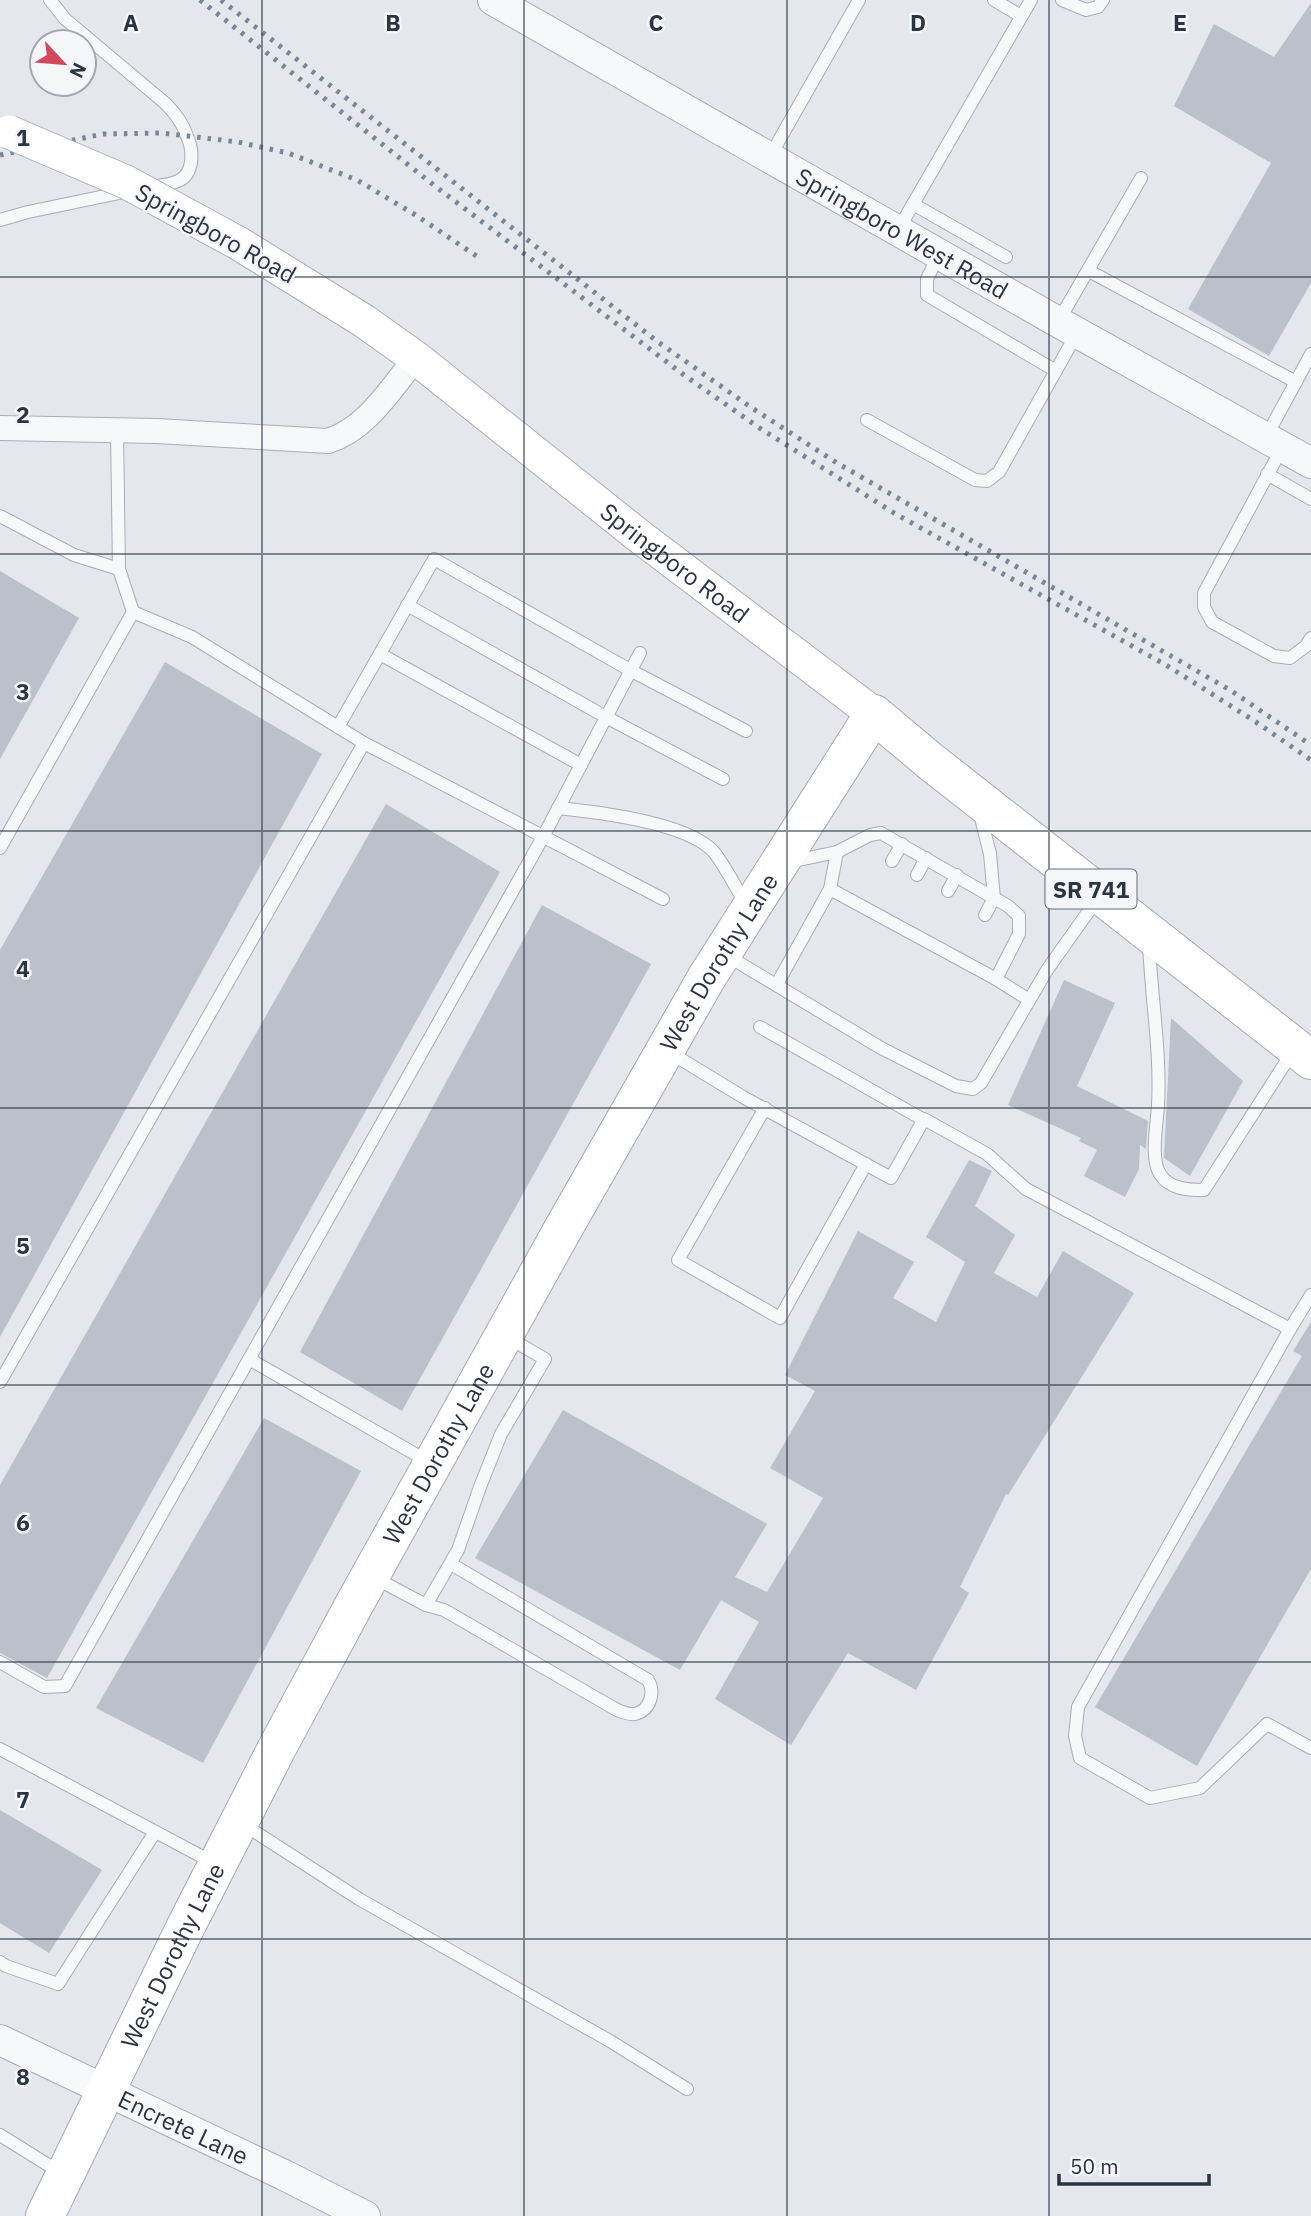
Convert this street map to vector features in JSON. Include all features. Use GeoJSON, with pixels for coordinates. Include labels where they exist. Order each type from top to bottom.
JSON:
{"type":"FeatureCollection","features":[{"type":"Feature","properties":{"kind":"main road","name":"Springboro Road"},"geometry":{"type":"LineString","coordinates":[[5,130],[126,182],[237,243],[365,321],[416,358],[639,536],[874,714],[975,797],[1303,1054]]}},
{"type":"Feature","properties":{"kind":"main road","name":"West Dorothy Lane"},"geometry":{"type":"LineString","coordinates":[[45,2216],[278,1746],[370,1575],[722,953],[874,714]]}},
{"type":"Feature","properties":{"kind":"street","name":"Springboro West Road"},"geometry":{"type":"LineString","coordinates":[[493,0],[1068,328],[1311,463]]}},
{"type":"Feature","properties":{"kind":"street"},"geometry":{"type":"LineString","coordinates":[[0,428],[328,440],[343,436],[359,425],[416,358]]}},
{"type":"Feature","properties":{"kind":"street","name":"Encrete Lane"},"geometry":{"type":"LineString","coordinates":[[0,2040],[285,2175],[365,2216]]}},
{"type":"Feature","properties":{"kind":"lane"},"geometry":{"type":"LineString","coordinates":[[0,220],[178,181],[186,177],[190,169],[188,136],[175,113],[65,19],[50,0]]}},
{"type":"Feature","properties":{"kind":"lane"},"geometry":{"type":"LineString","coordinates":[[769,158],[859,0]]}},
{"type":"Feature","properties":{"kind":"lane"},"geometry":{"type":"LineString","coordinates":[[994,0],[1021,16]]}},
{"type":"Feature","properties":{"kind":"lane"},"geometry":{"type":"LineString","coordinates":[[898,231],[1031,0]]}},
{"type":"Feature","properties":{"kind":"lane"},"geometry":{"type":"LineString","coordinates":[[1062,0],[1086,10],[1098,7],[1103,0]]}},
{"type":"Feature","properties":{"kind":"lane"},"geometry":{"type":"LineString","coordinates":[[867,420],[975,480],[987,481],[999,472],[1056,371],[1089,271],[1141,178]]}},
{"type":"Feature","properties":{"kind":"lane"},"geometry":{"type":"LineString","coordinates":[[913,204],[1006,257]]}},
{"type":"Feature","properties":{"kind":"lane"},"geometry":{"type":"LineString","coordinates":[[939,254],[927,279],[927,295],[1056,371]]}},
{"type":"Feature","properties":{"kind":"lane"},"geometry":{"type":"LineString","coordinates":[[1089,271],[1296,383]]}},
{"type":"Feature","properties":{"kind":"lane"},"geometry":{"type":"LineString","coordinates":[[1311,354],[1296,383],[1274,443],[1268,474],[1204,593],[1204,607],[1212,622],[1274,656],[1290,658],[1306,646],[1311,638]]}},
{"type":"Feature","properties":{"kind":"lane"},"geometry":{"type":"LineString","coordinates":[[0,848],[133,612],[119,569],[117,431]]}},
{"type":"Feature","properties":{"kind":"lane"},"geometry":{"type":"LineString","coordinates":[[1268,474],[1311,499]]}},
{"type":"Feature","properties":{"kind":"lane"},"geometry":{"type":"LineString","coordinates":[[0,516],[74,555],[119,569]]}},
{"type":"Feature","properties":{"kind":"lane"},"geometry":{"type":"LineString","coordinates":[[338,727],[433,559],[630,670],[746,731]]}},
{"type":"Feature","properties":{"kind":"lane"},"geometry":{"type":"LineString","coordinates":[[407,605],[606,717],[723,779]]}},
{"type":"Feature","properties":{"kind":"lane"},"geometry":{"type":"LineString","coordinates":[[133,612],[192,637],[364,743],[663,900]]}},
{"type":"Feature","properties":{"kind":"lane"},"geometry":{"type":"LineString","coordinates":[[0,1662],[44,1688],[65,1686],[543,837],[639,653]]}},
{"type":"Feature","properties":{"kind":"lane"},"geometry":{"type":"LineString","coordinates":[[380,654],[581,765]]}},
{"type":"Feature","properties":{"kind":"lane"},"geometry":{"type":"LineString","coordinates":[[0,1382],[364,743]]}},
{"type":"Feature","properties":{"kind":"lane"},"geometry":{"type":"LineString","coordinates":[[975,797],[990,854],[994,898],[985,915]]}},
{"type":"Feature","properties":{"kind":"lane"},"geometry":{"type":"LineString","coordinates":[[558,808],[607,813],[686,834],[712,851],[749,910]]}},
{"type":"Feature","properties":{"kind":"lane"},"geometry":{"type":"LineString","coordinates":[[778,864],[837,852],[881,833],[902,844],[994,898],[1019,916],[1019,934],[996,979]]}},
{"type":"Feature","properties":{"kind":"lane"},"geometry":{"type":"LineString","coordinates":[[892,861],[902,844]]}},
{"type":"Feature","properties":{"kind":"lane"},"geometry":{"type":"LineString","coordinates":[[777,984],[830,889],[837,852]]}},
{"type":"Feature","properties":{"kind":"lane"},"geometry":{"type":"LineString","coordinates":[[917,875],[926,858]]}},
{"type":"Feature","properties":{"kind":"lane"},"geometry":{"type":"LineString","coordinates":[[948,891],[957,876]]}},
{"type":"Feature","properties":{"kind":"lane"},"geometry":{"type":"LineString","coordinates":[[830,889],[869,903],[895,917],[962,955],[1029,1000]]}},
{"type":"Feature","properties":{"kind":"lane"},"geometry":{"type":"LineString","coordinates":[[722,953],[881,1048],[956,1086],[973,1089],[981,1083],[1047,970],[1100,895]]}},
{"type":"Feature","properties":{"kind":"lane"},"geometry":{"type":"LineString","coordinates":[[1148,933],[1158,1096],[1154,1163],[1161,1177],[1172,1185],[1188,1190],[1204,1189],[1303,1054]]}},
{"type":"Feature","properties":{"kind":"lane"},"geometry":{"type":"LineString","coordinates":[[760,1027],[987,1154],[1027,1189],[1290,1329]]}},
{"type":"Feature","properties":{"kind":"lane"},"geometry":{"type":"LineString","coordinates":[[666,1049],[743,1097],[891,1178],[924,1120]]}},
{"type":"Feature","properties":{"kind":"lane"},"geometry":{"type":"LineString","coordinates":[[765,1108],[678,1260],[779,1318],[866,1164]]}},
{"type":"Feature","properties":{"kind":"lane"},"geometry":{"type":"LineString","coordinates":[[1311,1295],[1078,1707],[1075,1736],[1080,1758],[1150,1798],[1200,1788],[1267,1724],[1311,1748]]}},
{"type":"Feature","properties":{"kind":"lane"},"geometry":{"type":"LineString","coordinates":[[426,1605],[458,1550],[501,1434],[545,1359],[504,1335]]}},
{"type":"Feature","properties":{"kind":"lane"},"geometry":{"type":"LineString","coordinates":[[249,1359],[432,1464]]}},
{"type":"Feature","properties":{"kind":"lane"},"geometry":{"type":"LineString","coordinates":[[370,1575],[426,1605],[444,1610],[617,1710],[632,1715],[649,1703],[653,1694],[648,1679],[451,1564]]}},
{"type":"Feature","properties":{"kind":"lane"},"geometry":{"type":"LineString","coordinates":[[0,1749],[218,1865]]}},
{"type":"Feature","properties":{"kind":"lane"},"geometry":{"type":"LineString","coordinates":[[240,1822],[359,1899],[598,2034],[687,2089]]}},
{"type":"Feature","properties":{"kind":"lane"},"geometry":{"type":"LineString","coordinates":[[0,1962],[58,1984],[155,1832]]}},
{"type":"Feature","properties":{"kind":"lane"},"geometry":{"type":"LineString","coordinates":[[0,2136],[64,2175]]}},
{"type":"Feature","properties":{"kind":"building"},"geometry":{"type":"Polygon","coordinates":[[[1311,3],[1311,283],[1269,356],[1188,309],[1271,163],[1174,106],[1214,24],[1274,57],[1311,3]]]}},
{"type":"Feature","properties":{"kind":"building"},"geometry":{"type":"Polygon","coordinates":[[[0,571],[79,618],[0,759],[0,571]]]}},
{"type":"Feature","properties":{"kind":"building"},"geometry":{"type":"Polygon","coordinates":[[[165,662],[322,754],[0,1337],[0,950],[165,662]]]}},
{"type":"Feature","properties":{"kind":"building"},"geometry":{"type":"Polygon","coordinates":[[[386,804],[500,872],[47,1678],[0,1653],[0,1485],[386,804]]]}},
{"type":"Feature","properties":{"kind":"building"},"geometry":{"type":"Polygon","coordinates":[[[542,905],[651,964],[402,1411],[300,1352],[542,905]]]}},
{"type":"Feature","properties":{"kind":"building"},"geometry":{"type":"Polygon","coordinates":[[[1064,980],[1115,1003],[1077,1086],[1148,1121],[1146,1149],[1140,1145],[1139,1169],[1125,1197],[1084,1176],[1097,1150],[1079,1141],[1081,1138],[1008,1105],[1064,980]]]}},
{"type":"Feature","properties":{"kind":"building"},"geometry":{"type":"Polygon","coordinates":[[[1171,1018],[1243,1081],[1190,1176],[1164,1158],[1171,1018]]]}},
{"type":"Feature","properties":{"kind":"building"},"geometry":{"type":"Polygon","coordinates":[[[969,1160],[992,1171],[975,1206],[1015,1235],[994,1273],[1037,1297],[1063,1251],[1134,1293],[1008,1495],[1006,1494],[960,1587],[969,1593],[916,1690],[848,1653],[791,1745],[715,1699],[759,1622],[721,1600],[680,1670],[475,1558],[563,1410],[767,1524],[735,1577],[767,1592],[823,1498],[770,1468],[815,1391],[785,1375],[858,1231],[914,1262],[893,1298],[936,1322],[965,1262],[926,1237],[969,1160]]]}},
{"type":"Feature","properties":{"kind":"building"},"geometry":{"type":"Polygon","coordinates":[[[1311,1322],[1311,1569],[1197,1766],[1095,1707],[1302,1356],[1293,1351],[1311,1322]]]}},
{"type":"Feature","properties":{"kind":"building"},"geometry":{"type":"Polygon","coordinates":[[[264,1418],[361,1471],[203,1763],[96,1708],[264,1418]]]}},
{"type":"Feature","properties":{"kind":"building"},"geometry":{"type":"Polygon","coordinates":[[[0,1810],[102,1870],[49,1953],[0,1923],[0,1810]]]}},
{"type":"Feature","properties":{"kind":"railway"},"geometry":{"type":"LineString","coordinates":[[200,0],[435,186],[684,375],[758,427],[894,513],[1166,665],[1311,760]]}},
{"type":"Feature","properties":{"kind":"railway"},"geometry":{"type":"LineString","coordinates":[[221,0],[658,342],[752,408],[837,463],[1230,690],[1311,745]]}},
{"type":"Feature","properties":{"kind":"railway"},"geometry":{"type":"LineString","coordinates":[[0,155],[103,134],[162,133],[238,142],[288,153],[357,180],[481,259]]}}]}
